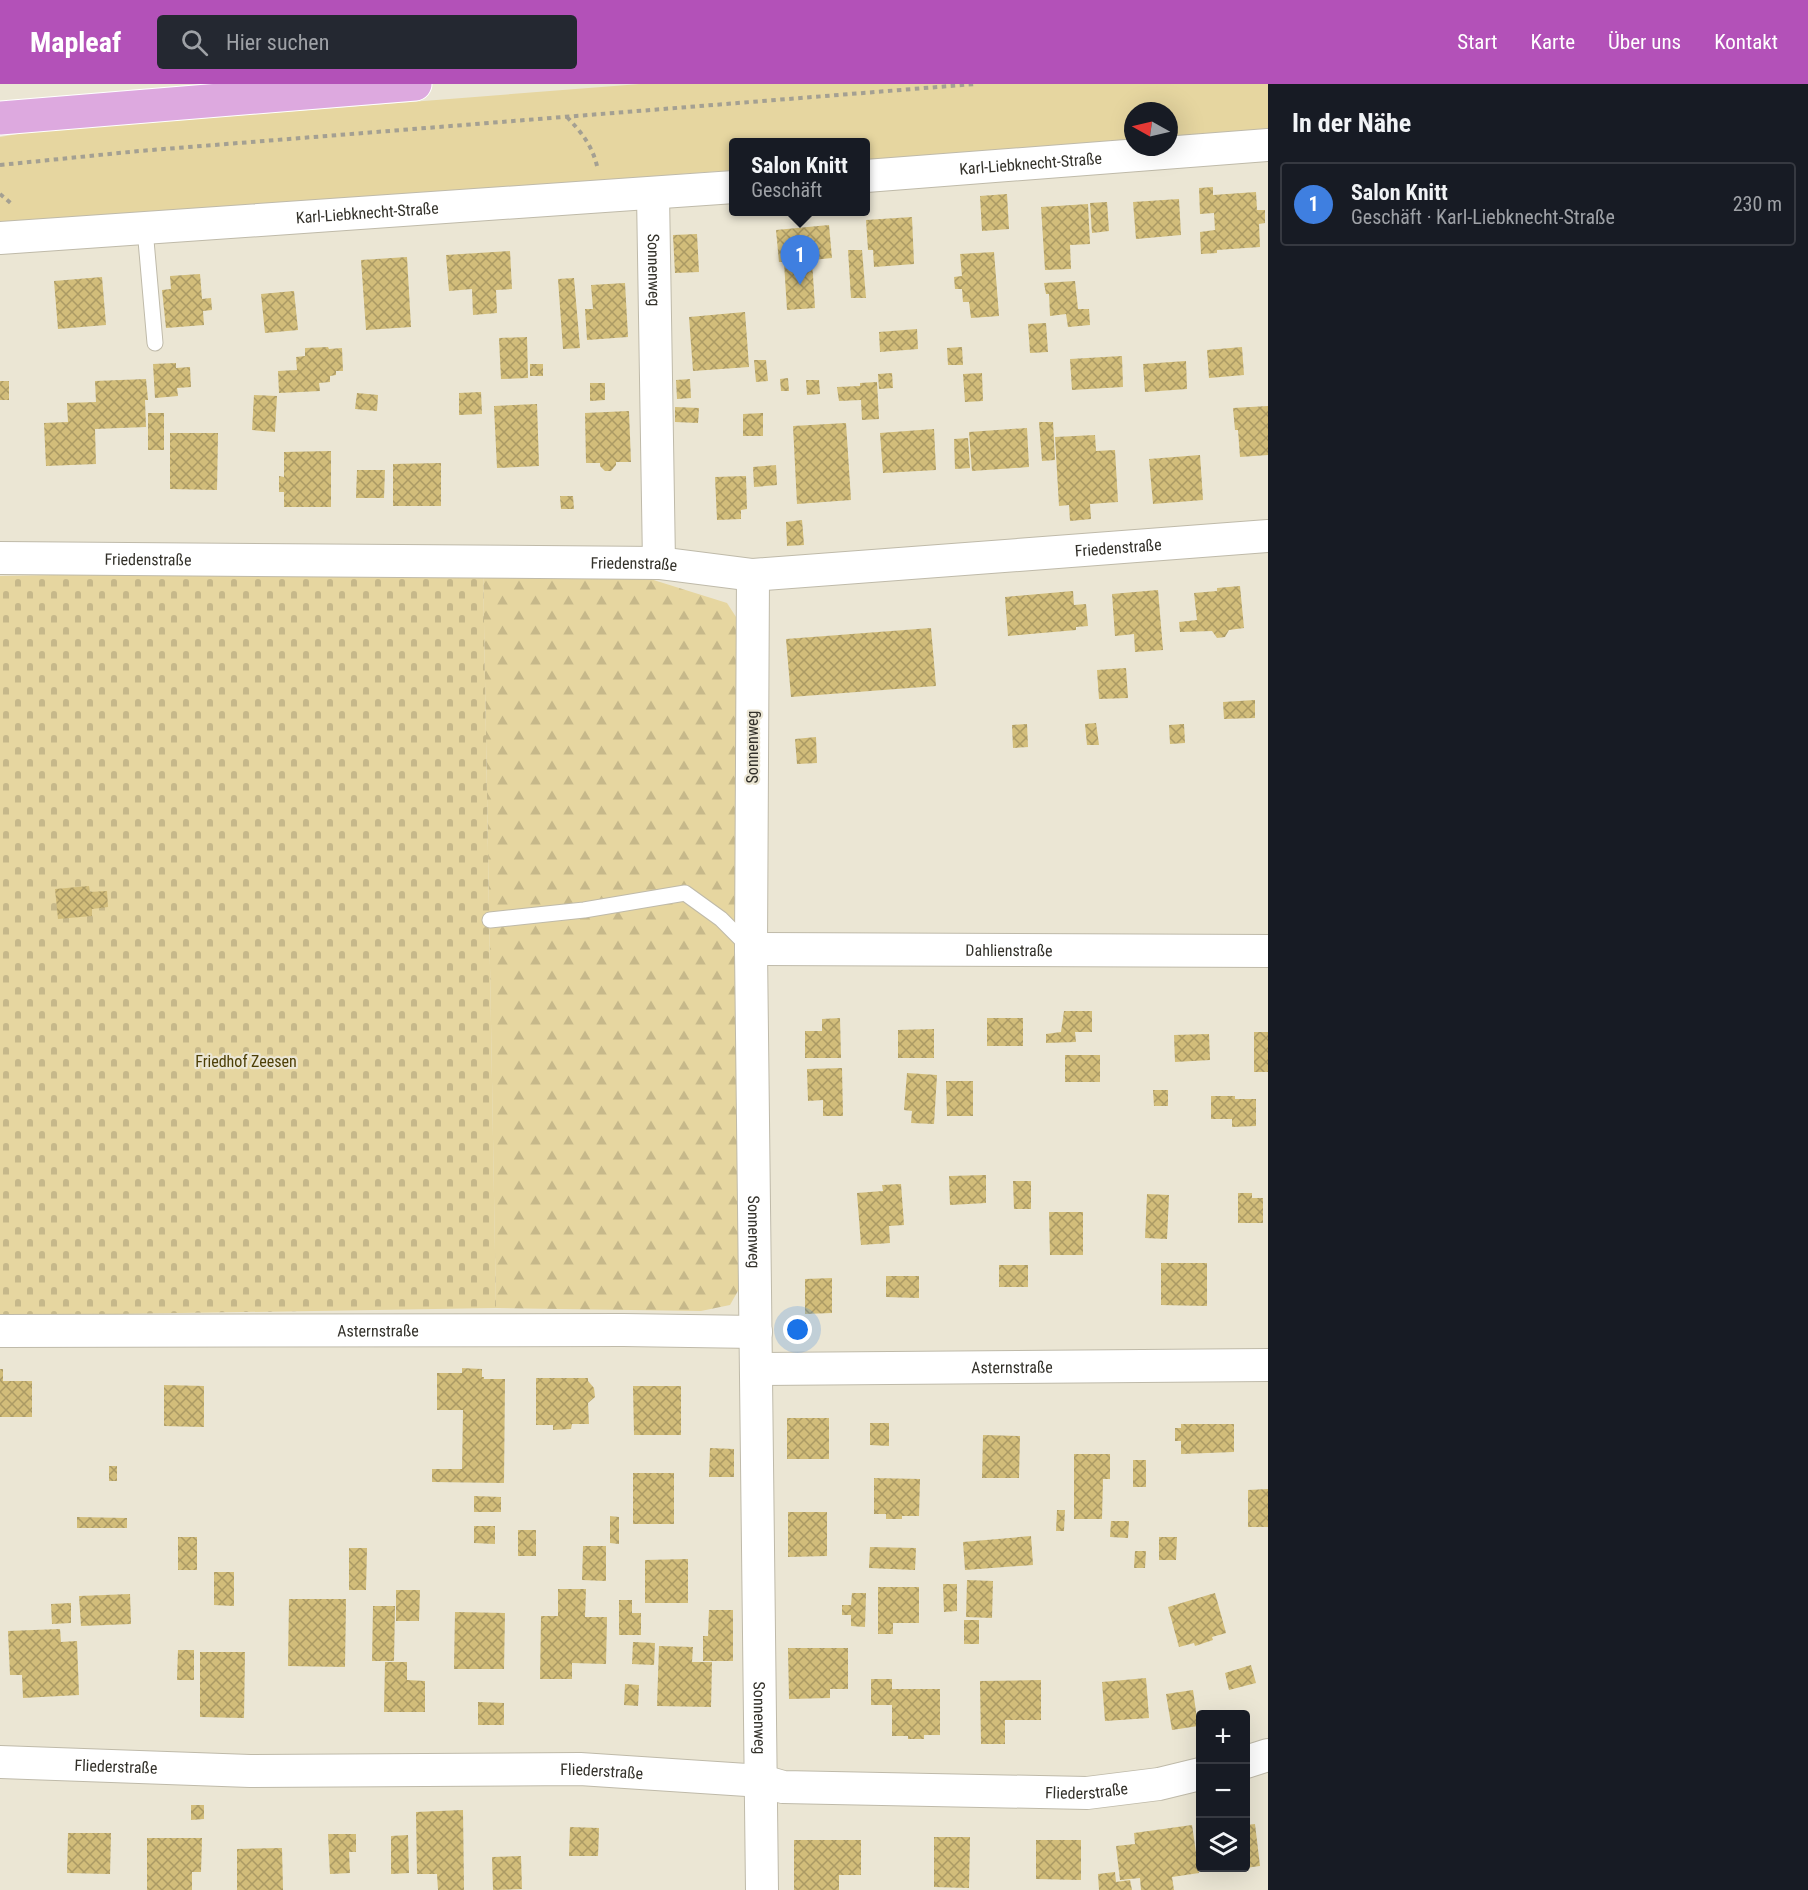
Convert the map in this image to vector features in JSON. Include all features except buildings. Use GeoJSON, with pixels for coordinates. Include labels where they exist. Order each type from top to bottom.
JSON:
{"type":"FeatureCollection","features":[{"type":"Feature","properties":{"kind":"main road"},"geometry":{"type":"LineString","coordinates":[[0,118],[305,88],[415,84]]}},
{"type":"Feature","properties":{"kind":"street","name":"Karl-Liebknecht-Straße"},"geometry":{"type":"LineString","coordinates":[[870,176],[1268,145]]}},
{"type":"Feature","properties":{"kind":"street","name":"Karl-Liebknecht-Straße"},"geometry":{"type":"LineString","coordinates":[[0,238],[729,187]]}},
{"type":"Feature","properties":{"kind":"street","name":"Sonnenweg"},"geometry":{"type":"LineString","coordinates":[[653,194],[659,563]]}},
{"type":"Feature","properties":{"kind":"street","name":"Friedenstraße"},"geometry":{"type":"LineString","coordinates":[[0,558],[659,563],[753,575],[1268,536]]}},
{"type":"Feature","properties":{"kind":"street","name":"Sonnenweg"},"geometry":{"type":"LineString","coordinates":[[753,575],[751,949],[762,1890]]}},
{"type":"Feature","properties":{"kind":"street","name":"Dahlienstraße"},"geometry":{"type":"LineString","coordinates":[[751,949],[1268,951]]}},
{"type":"Feature","properties":{"kind":"street","name":"Asternstraße"},"geometry":{"type":"LineString","coordinates":[[0,1331],[623,1330],[756,1332]]}},
{"type":"Feature","properties":{"kind":"street","name":"Asternstraße"},"geometry":{"type":"LineString","coordinates":[[756,1368],[1268,1365]]}},
{"type":"Feature","properties":{"kind":"street"},"geometry":{"type":"LineString","coordinates":[[1250,1760],[1268,1755]]}},
{"type":"Feature","properties":{"kind":"street","name":"Fliederstraße"},"geometry":{"type":"LineString","coordinates":[[0,1762],[250,1771],[580,1769],[762,1781],[783,1787],[1087,1793],[1159,1784],[1196,1775]]}},
{"type":"Feature","properties":{"kind":"lane"},"geometry":{"type":"LineString","coordinates":[[145,229],[155,343]]}},
{"type":"Feature","properties":{"kind":"lane"},"geometry":{"type":"LineString","coordinates":[[490,920],[584,910],[685,893],[721,919],[751,949]]}},
{"type":"Feature","properties":{"kind":"path"},"geometry":{"type":"LineString","coordinates":[[0,165],[151,150],[975,84]]}},
{"type":"Feature","properties":{"kind":"path"},"geometry":{"type":"LineString","coordinates":[[567,116],[593,150],[599,175],[613,196]]}},
{"type":"Feature","properties":{"kind":"green space"},"geometry":{"type":"Polygon","coordinates":[[[640,84],[1268,84],[1268,131],[1178,137],[1178,102],[1124,102],[1124,142],[870,160],[870,138],[729,138],[729,170],[0,226],[0,137],[29,132],[640,84]]]}},
{"type":"Feature","properties":{"kind":"green space"},"geometry":{"type":"Polygon","coordinates":[[[483,567],[644,577],[727,603],[738,620],[747,1275],[730,1305],[701,1311],[496,1308],[483,567]]]}},
{"type":"Feature","properties":{"kind":"green space","name":"Friedhof Zeesen"},"geometry":{"type":"Polygon","coordinates":[[[483,567],[496,1308],[0,1316],[0,576],[483,567]]]}},
{"type":"Feature","properties":{"kind":"place","name":"Salon Knitt"},"geometry":{"type":"Point","coordinates":[800,285]}}]}
